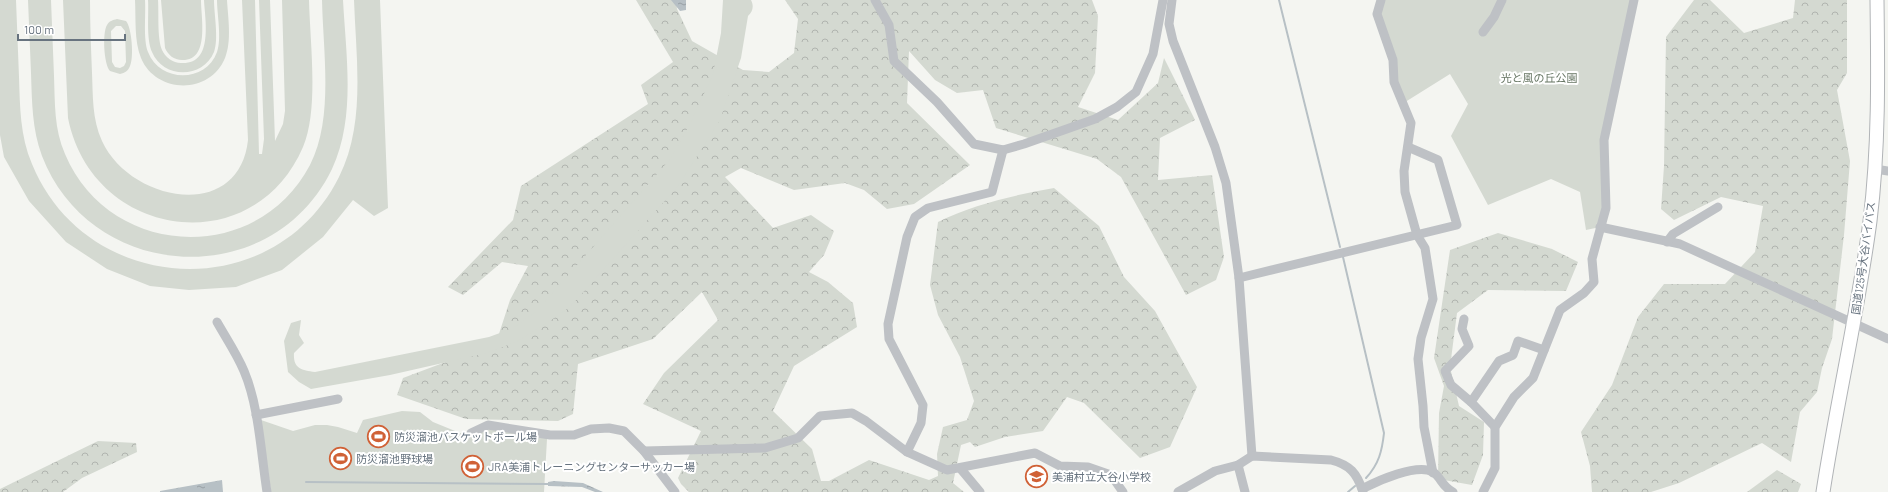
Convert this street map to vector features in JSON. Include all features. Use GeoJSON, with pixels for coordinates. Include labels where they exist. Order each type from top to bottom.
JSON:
{"type":"FeatureCollection","features":[{"type":"Feature","properties":{"kind":"highway","name":"国道125号大谷バイパス"},"geometry":{"type":"LineString","coordinates":[[1823,492],[1864,259],[1875,169],[1883,21],[1877,0]]}},
{"type":"Feature","properties":{"kind":"street"},"geometry":{"type":"LineString","coordinates":[[875,0],[889,25],[894,61],[937,102],[974,144],[1003,150],[1095,119],[1118,107],[1136,92],[1153,54],[1163,0]]}},
{"type":"Feature","properties":{"kind":"street"},"geometry":{"type":"LineString","coordinates":[[1172,0],[1169,24],[1173,41],[1211,134],[1226,183],[1239,278],[1252,456]]}},
{"type":"Feature","properties":{"kind":"street"},"geometry":{"type":"LineString","coordinates":[[1381,0],[1377,14],[1393,60],[1394,82],[1411,123],[1404,170],[1405,192],[1417,235],[1425,248],[1433,299],[1421,338],[1418,359],[1424,406],[1424,428],[1433,473],[1445,488],[1452,492]]}},
{"type":"Feature","properties":{"kind":"street"},"geometry":{"type":"LineString","coordinates":[[1483,32],[1494,17],[1502,0]]}},
{"type":"Feature","properties":{"kind":"street"},"geometry":{"type":"LineString","coordinates":[[1483,492],[1494,468],[1494,427],[1514,397],[1533,378],[1560,310],[1584,293],[1594,282],[1592,260],[1606,208],[1604,140],[1634,0]]}},
{"type":"Feature","properties":{"kind":"street"},"geometry":{"type":"LineString","coordinates":[[1239,278],[1457,225],[1438,160],[1408,147]]}},
{"type":"Feature","properties":{"kind":"street"},"geometry":{"type":"LineString","coordinates":[[907,452],[921,423],[923,404],[889,339],[888,324],[907,237],[915,217],[928,208],[992,192],[1003,150]]}},
{"type":"Feature","properties":{"kind":"street"},"geometry":{"type":"LineString","coordinates":[[1875,169],[1888,171]]}},
{"type":"Feature","properties":{"kind":"street"},"geometry":{"type":"LineString","coordinates":[[1667,242],[1673,234],[1718,207]]}},
{"type":"Feature","properties":{"kind":"street"},"geometry":{"type":"LineString","coordinates":[[1600,227],[1680,244],[1888,339]]}},
{"type":"Feature","properties":{"kind":"street"},"geometry":{"type":"LineString","coordinates":[[1464,319],[1462,330],[1469,346],[1445,371],[1451,385],[1471,402],[1494,427]]}},
{"type":"Feature","properties":{"kind":"street"},"geometry":{"type":"LineString","coordinates":[[217,322],[244,370],[256,415],[267,492]]}},
{"type":"Feature","properties":{"kind":"street"},"geometry":{"type":"LineString","coordinates":[[1471,402],[1499,361],[1513,355],[1518,341],[1544,350]]}},
{"type":"Feature","properties":{"kind":"street"},"geometry":{"type":"LineString","coordinates":[[256,415],[338,399]]}},
{"type":"Feature","properties":{"kind":"street"},"geometry":{"type":"LineString","coordinates":[[644,451],[765,448],[798,438],[820,416],[852,413],[866,421],[907,452],[947,470],[1035,453],[1060,466],[1088,467],[1111,474],[1123,492]]}},
{"type":"Feature","properties":{"kind":"street"},"geometry":{"type":"LineString","coordinates":[[471,433],[488,425],[550,435],[574,435],[591,429],[609,428],[624,430],[644,451],[675,492]]}},
{"type":"Feature","properties":{"kind":"street"},"geometry":{"type":"LineString","coordinates":[[1178,492],[1215,471],[1238,465],[1252,456],[1331,460],[1343,463],[1357,477],[1362,490],[1409,471],[1420,469],[1433,473]]}},
{"type":"Feature","properties":{"kind":"street"},"geometry":{"type":"LineString","coordinates":[[1238,465],[1245,492]]}},
{"type":"Feature","properties":{"kind":"street"},"geometry":{"type":"LineString","coordinates":[[960,468],[980,492]]}},
{"type":"Feature","properties":{"kind":"green space"},"geometry":{"type":"Polygon","coordinates":[[[0,0],[16,0],[20,110],[25,143],[32,164],[58,208],[94,240],[136,260],[181,269],[228,265],[271,248],[309,219],[339,177],[353,135],[357,90],[354,0],[380,0],[388,208],[374,216],[353,200],[323,237],[282,270],[236,287],[189,290],[150,286],[107,269],[66,242],[29,201],[4,157],[0,135],[0,0]]]}},
{"type":"Feature","properties":{"kind":"green space"},"geometry":{"type":"Polygon","coordinates":[[[28,0],[51,0],[57,125],[61,145],[65,154],[86,189],[114,214],[148,230],[184,237],[221,234],[256,221],[286,198],[310,165],[317,147],[325,106],[325,62],[322,0],[343,0],[348,86],[347,107],[344,129],[332,169],[304,209],[268,237],[227,253],[183,257],[139,249],[100,229],[66,198],[42,156],[34,126],[32,105],[28,0]]]}},
{"type":"Feature","properties":{"kind":"green space"},"geometry":{"type":"Polygon","coordinates":[[[63,0],[90,0],[94,107],[96,124],[102,141],[116,162],[135,178],[158,189],[182,194],[205,193],[225,184],[240,166],[248,140],[242,0],[255,0],[259,154],[262,154],[264,139],[259,0],[270,0],[275,141],[283,124],[285,111],[282,0],[309,0],[312,75],[311,114],[308,132],[303,147],[280,184],[249,208],[213,221],[176,221],[140,211],[108,190],[83,159],[68,118],[63,0]]]}},
{"type":"Feature","properties":{"kind":"green space"},"geometry":{"type":"Polygon","coordinates":[[[135,0],[145,0],[146,47],[154,62],[162,69],[172,74],[183,75],[193,74],[203,69],[211,62],[217,52],[219,26],[217,0],[227,0],[229,29],[228,44],[225,58],[218,70],[208,79],[196,84],[183,85],[170,84],[158,78],[148,70],[141,58],[137,44],[135,0]]]}},
{"type":"Feature","properties":{"kind":"green space"},"geometry":{"type":"Polygon","coordinates":[[[148,0],[158,0],[160,45],[162,50],[170,59],[181,63],[192,62],[199,57],[203,49],[206,29],[204,0],[214,0],[216,40],[214,52],[209,61],[192,71],[183,72],[174,71],[157,61],[150,47],[148,0]]]}},
{"type":"Feature","properties":{"kind":"green space"},"geometry":{"type":"Polygon","coordinates":[[[161,0],[201,0],[202,37],[197,54],[191,58],[182,60],[176,59],[166,51],[161,0]]]}},
{"type":"Feature","properties":{"kind":"green space"},"geometry":{"type":"Polygon","coordinates":[[[636,0],[676,0],[677,9],[692,41],[743,70],[769,72],[794,53],[798,19],[785,0],[1092,0],[1098,16],[1095,73],[1078,107],[1118,120],[1158,83],[1164,58],[1195,120],[1160,138],[1158,180],[1212,175],[1224,257],[1216,280],[1186,295],[1121,177],[1097,159],[996,128],[983,90],[957,93],[935,80],[909,51],[907,103],[970,165],[914,204],[887,209],[864,190],[845,183],[794,190],[741,168],[725,177],[773,228],[811,215],[834,231],[824,255],[809,272],[828,282],[853,303],[857,327],[794,366],[773,411],[812,449],[821,481],[829,481],[869,460],[929,480],[938,476],[937,454],[943,427],[967,420],[974,401],[960,357],[938,315],[930,285],[938,222],[980,205],[1054,188],[1099,226],[1124,277],[1155,311],[1197,387],[1170,447],[1140,458],[1084,403],[1067,397],[1043,431],[1005,437],[975,447],[970,442],[961,445],[953,483],[964,492],[689,492],[681,484],[678,478],[701,431],[643,404],[664,373],[718,320],[702,292],[653,339],[578,364],[573,414],[558,421],[466,419],[397,395],[403,378],[496,343],[510,300],[528,266],[502,262],[463,295],[448,287],[513,220],[521,186],[648,104],[641,85],[673,62],[636,0]]]}},
{"type":"Feature","properties":{"kind":"green space"},"geometry":{"type":"Polygon","coordinates":[[[723,0],[751,0],[753,6],[748,16],[741,58],[720,120],[678,186],[570,307],[516,342],[487,353],[390,375],[311,389],[299,382],[288,372],[284,341],[291,323],[301,320],[299,335],[304,343],[294,353],[295,362],[302,369],[315,372],[489,337],[513,328],[537,311],[671,158],[692,120],[713,74],[721,33],[723,0]]]}},
{"type":"Feature","properties":{"kind":"green space","name":"光と風の丘公園"},"geometry":{"type":"Polygon","coordinates":[[[1381,0],[1634,0],[1604,140],[1606,208],[1600,227],[1586,230],[1580,192],[1551,179],[1488,205],[1451,136],[1468,104],[1450,74],[1402,104],[1380,25],[1381,0]]]}},
{"type":"Feature","properties":{"kind":"green space"},"geometry":{"type":"Polygon","coordinates":[[[1694,0],[1710,0],[1744,33],[1793,18],[1795,0],[1847,0],[1847,73],[1837,90],[1850,161],[1844,235],[1832,339],[1822,368],[1817,392],[1800,412],[1791,462],[1762,443],[1679,483],[1651,492],[1592,492],[1590,466],[1581,432],[1612,385],[1638,317],[1664,284],[1725,284],[1755,252],[1763,206],[1721,197],[1674,220],[1661,209],[1664,166],[1666,37],[1694,0]]]}},
{"type":"Feature","properties":{"kind":"green space"},"geometry":{"type":"Polygon","coordinates":[[[117,19],[126,21],[130,30],[132,43],[132,57],[130,66],[126,72],[120,74],[110,71],[108,68],[104,49],[105,29],[111,21],[117,19]],[[116,26],[111,31],[112,62],[115,67],[120,68],[124,66],[126,62],[125,31],[121,26],[116,26]]]}},
{"type":"Feature","properties":{"kind":"green space"},"geometry":{"type":"Polygon","coordinates":[[[1498,233],[1552,249],[1578,262],[1566,291],[1488,290],[1457,313],[1450,367],[1459,406],[1484,422],[1483,455],[1472,485],[1438,479],[1439,413],[1444,386],[1434,358],[1450,250],[1498,233]]]}},
{"type":"Feature","properties":{"kind":"green space"},"geometry":{"type":"Polygon","coordinates":[[[402,411],[420,412],[433,422],[460,433],[473,434],[489,425],[544,435],[547,439],[544,492],[271,492],[261,420],[293,431],[315,425],[327,425],[357,433],[363,420],[402,411]]]}},
{"type":"Feature","properties":{"kind":"green space"},"geometry":{"type":"Polygon","coordinates":[[[98,441],[136,443],[137,452],[82,478],[63,492],[0,492],[0,489],[98,441]]]}},
{"type":"Feature","properties":{"kind":"green space"},"geometry":{"type":"Polygon","coordinates":[[[1777,470],[1801,484],[1798,492],[1747,492],[1777,470]]]}},
{"type":"Feature","properties":{"kind":"water"},"geometry":{"type":"Polygon","coordinates":[[[671,0],[686,0],[686,10],[680,11],[671,0]]]}},
{"type":"Feature","properties":{"kind":"water"},"geometry":{"type":"Polygon","coordinates":[[[222,480],[223,492],[160,492],[160,491],[222,480]]]}},
{"type":"Feature","properties":{"kind":"water"},"geometry":{"type":"Polygon","coordinates":[[[548,482],[583,483],[603,492],[595,492],[582,487],[548,486],[548,482]]]}},
{"type":"Feature","properties":{"kind":"waterway"},"geometry":{"type":"LineString","coordinates":[[1279,0],[1340,247]]}},
{"type":"Feature","properties":{"kind":"waterway"},"geometry":{"type":"LineString","coordinates":[[1343,257],[1384,433],[1379,457],[1374,468],[1366,478]]}},
{"type":"Feature","properties":{"kind":"waterway"},"geometry":{"type":"LineString","coordinates":[[306,482],[550,484]]}},
{"type":"Feature","properties":{"kind":"waterway"},"geometry":{"type":"LineString","coordinates":[[1348,492],[1355,486]]}},
{"type":"Feature","properties":{"kind":"place","name":"防災溜池バスケットボール場"},"geometry":{"type":"Point","coordinates":[379,436]}},
{"type":"Feature","properties":{"kind":"place","name":"防災溜池野球場"},"geometry":{"type":"Point","coordinates":[340,458]}},
{"type":"Feature","properties":{"kind":"place","name":"JRA美浦トレーニングセンターサッカー場"},"geometry":{"type":"Point","coordinates":[472,466]}},
{"type":"Feature","properties":{"kind":"place","name":"美浦村立大谷小学校"},"geometry":{"type":"Point","coordinates":[1037,476]}}]}
